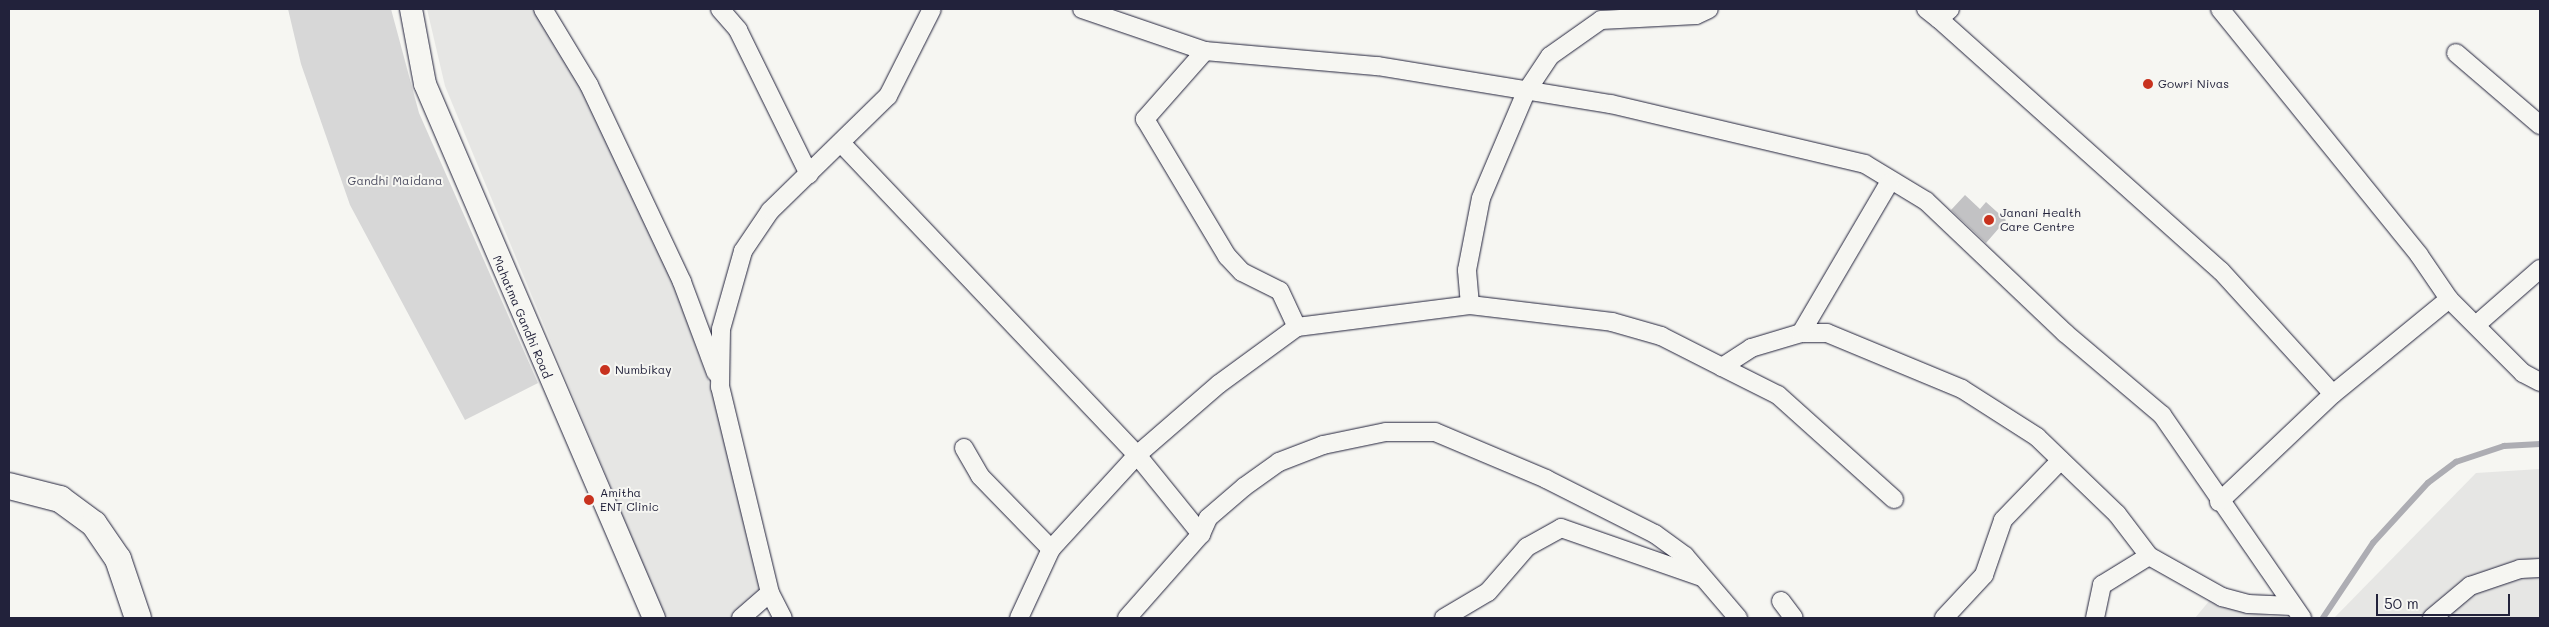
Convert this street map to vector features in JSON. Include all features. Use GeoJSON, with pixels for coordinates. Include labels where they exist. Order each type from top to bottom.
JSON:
{"type":"FeatureCollection","features":[{"type":"Feature","properties":{"kind":"highway"},"geometry":{"type":"LineString","coordinates":[[9,486],[60,499],[94,524],[118,559],[138,618]]}},
{"type":"Feature","properties":{"kind":"main road","name":"Mahatma Gandhi Road"},"geometry":{"type":"LineString","coordinates":[[411,9],[425,84],[654,618]]}},
{"type":"Feature","properties":{"kind":"street"},"geometry":{"type":"LineString","coordinates":[[543,9],[589,85],[702,330],[720,387],[770,593],[783,618]]}},
{"type":"Feature","properties":{"kind":"street"},"geometry":{"type":"LineString","coordinates":[[720,9],[738,30],[809,174]]}},
{"type":"Feature","properties":{"kind":"street"},"geometry":{"type":"LineString","coordinates":[[720,387],[721,329],[743,251],[770,211],[842,144],[888,96],[932,9]]}},
{"type":"Feature","properties":{"kind":"street"},"geometry":{"type":"LineString","coordinates":[[1082,9],[1205,51],[1378,66],[1526,92],[1611,104],[1865,164],[1889,182],[1926,201],[2065,333],[2162,415],[2219,502],[2297,612]]}},
{"type":"Feature","properties":{"kind":"street"},"geometry":{"type":"LineString","coordinates":[[1470,305],[1467,270],[1481,198],[1526,92],[1550,56],[1601,20],[1696,15],[1709,9]]}},
{"type":"Feature","properties":{"kind":"street"},"geometry":{"type":"LineString","coordinates":[[2220,9],[2449,299],[2524,373],[2540,382]]}},
{"type":"Feature","properties":{"kind":"street"},"geometry":{"type":"LineString","coordinates":[[1938,12],[2221,271],[2333,394]]}},
{"type":"Feature","properties":{"kind":"street"},"geometry":{"type":"LineString","coordinates":[[1205,51],[1145,119],[1227,256],[1242,272],[1280,291],[1297,327]]}},
{"type":"Feature","properties":{"kind":"street"},"geometry":{"type":"LineString","coordinates":[[2456,53],[2540,125]]}},
{"type":"Feature","properties":{"kind":"street"},"geometry":{"type":"LineString","coordinates":[[842,144],[1137,455],[1201,534]]}},
{"type":"Feature","properties":{"kind":"street"},"geometry":{"type":"LineString","coordinates":[[1801,333],[1889,182]]}},
{"type":"Feature","properties":{"kind":"street"},"geometry":{"type":"LineString","coordinates":[[2476,325],[2540,270]]}},
{"type":"Feature","properties":{"kind":"street"},"geometry":{"type":"LineString","coordinates":[[2219,502],[2333,394],[2449,299]]}},
{"type":"Feature","properties":{"kind":"street"},"geometry":{"type":"LineString","coordinates":[[1019,618],[1051,549],[1137,455],[1219,384],[1297,327],[1470,305],[1612,322],[1661,336],[1778,394],[1894,499]]}},
{"type":"Feature","properties":{"kind":"street"},"geometry":{"type":"LineString","coordinates":[[1722,367],[1751,348],[1801,333],[1826,333],[1962,389],[2037,437],[2117,514],[2149,556],[2222,597],[2248,604],[2297,612]]}},
{"type":"Feature","properties":{"kind":"street"},"geometry":{"type":"LineString","coordinates":[[1127,618],[1201,534],[1208,518],[1279,462],[1323,446],[1386,432],[1435,432],[1546,479],[1655,534],[1703,577],[1738,618]]}},
{"type":"Feature","properties":{"kind":"street"},"geometry":{"type":"LineString","coordinates":[[964,448],[980,476],[1051,549]]}},
{"type":"Feature","properties":{"kind":"street"},"geometry":{"type":"LineString","coordinates":[[1944,618],[1984,575],[2004,520],[2061,460]]}},
{"type":"Feature","properties":{"kind":"street"},"geometry":{"type":"LineString","coordinates":[[1444,618],[1488,592],[1527,547],[1560,528],[1703,577]]}},
{"type":"Feature","properties":{"kind":"street"},"geometry":{"type":"LineString","coordinates":[[2095,618],[2102,585],[2149,556]]}},
{"type":"Feature","properties":{"kind":"street"},"geometry":{"type":"LineString","coordinates":[[2432,618],[2470,586],[2520,569],[2540,568]]}},
{"type":"Feature","properties":{"kind":"street"},"geometry":{"type":"LineString","coordinates":[[741,618],[770,593]]}},
{"type":"Feature","properties":{"kind":"street"},"geometry":{"type":"LineString","coordinates":[[1781,601],[1794,618]]}},
{"type":"Feature","properties":{"kind":"shaded area"},"geometry":{"type":"Polygon","coordinates":[[[427,9],[540,9],[582,89],[675,288],[715,400],[764,589],[732,618],[665,618],[445,86],[427,9]]]}},
{"type":"Feature","properties":{"kind":"shaded area"},"geometry":{"type":"Polygon","coordinates":[[[2540,469],[2540,618],[2334,618],[2476,473],[2540,469]]]}},
{"type":"Feature","properties":{"kind":"shaded area"},"geometry":{"type":"Polygon","coordinates":[[[2210,600],[2251,613],[2286,618],[2195,618],[2210,600]]]}},
{"type":"Feature","properties":{"kind":"green space","name":"Gandhi Maidana"},"geometry":{"type":"Polygon","coordinates":[[[288,9],[391,9],[419,113],[538,383],[465,420],[350,205],[301,64],[288,9]]]}},
{"type":"Feature","properties":{"kind":"building"},"geometry":{"type":"Polygon","coordinates":[[[1965,195],[1980,209],[1986,202],[2006,220],[1986,243],[1951,210],[1965,195]]]}},
{"type":"Feature","properties":{"kind":"waterway"},"geometry":{"type":"LineString","coordinates":[[2323,618],[2373,543],[2428,483],[2456,462],[2504,446],[2540,444]]}},
{"type":"Feature","properties":{"kind":"place","name":"Gowri Nivas"},"geometry":{"type":"Point","coordinates":[2148,84]}},
{"type":"Feature","properties":{"kind":"place","name":"Janani Health Care Centre"},"geometry":{"type":"Point","coordinates":[1989,220]}},
{"type":"Feature","properties":{"kind":"place","name":"Numbikay"},"geometry":{"type":"Point","coordinates":[605,370]}},
{"type":"Feature","properties":{"kind":"place","name":"Amitha ENT Clinic"},"geometry":{"type":"Point","coordinates":[589,500]}}]}
